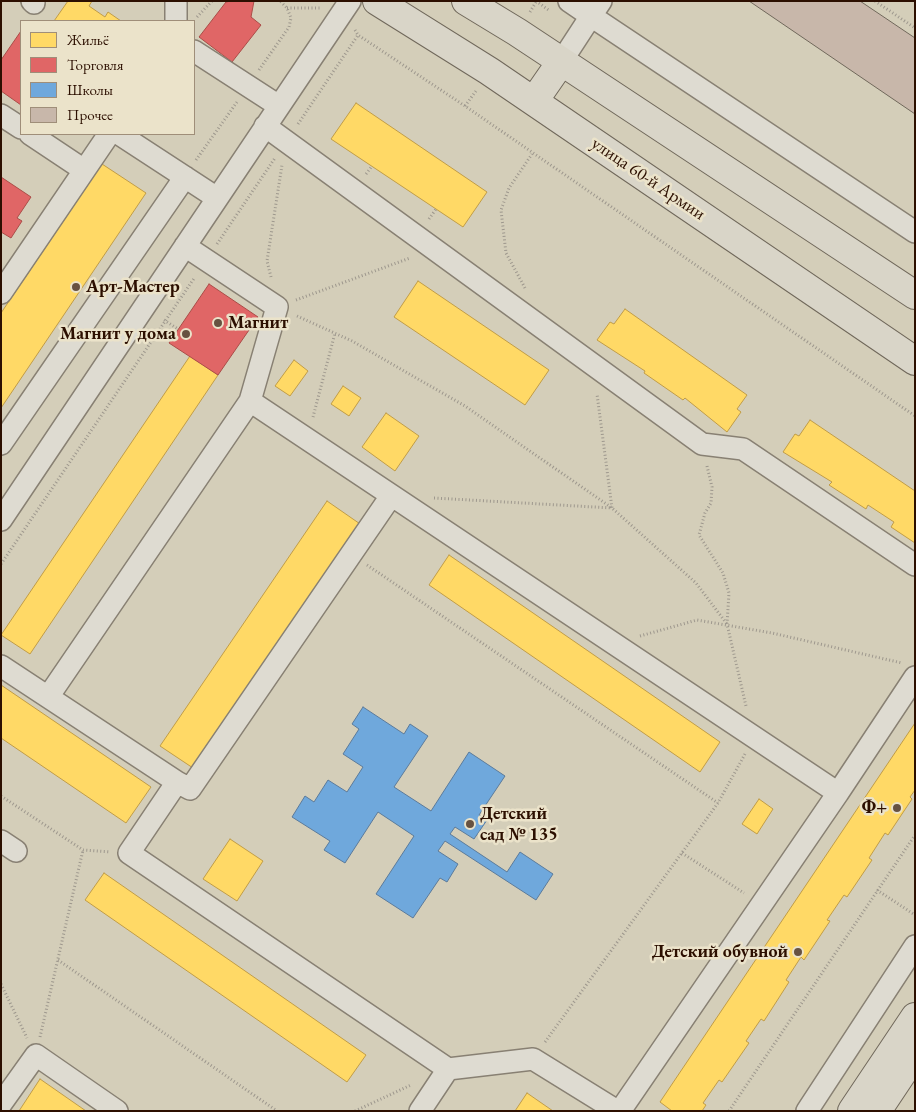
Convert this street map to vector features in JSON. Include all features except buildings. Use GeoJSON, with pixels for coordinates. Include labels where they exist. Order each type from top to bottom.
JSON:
{"type":"FeatureCollection","features":[{"type":"Feature","properties":{"kind":"main road","name":"улица 60-й Армии"},"geometry":{"type":"LineString","coordinates":[[377,1],[534,101],[915,361]]}},
{"type":"Feature","properties":{"kind":"main road"},"geometry":{"type":"LineString","coordinates":[[466,1],[517,32],[915,295]]}},
{"type":"Feature","properties":{"kind":"main road"},"geometry":{"type":"LineString","coordinates":[[534,101],[561,62]]}},
{"type":"Feature","properties":{"kind":"main road"},"geometry":{"type":"LineString","coordinates":[[852,1111],[915,1016]]}},
{"type":"Feature","properties":{"kind":"main road"},"geometry":{"type":"LineString","coordinates":[[876,1111],[915,1054]]}},
{"type":"Feature","properties":{"kind":"street"},"geometry":{"type":"LineString","coordinates":[[176,1],[176,20]]}},
{"type":"Feature","properties":{"kind":"street"},"geometry":{"type":"LineString","coordinates":[[568,1],[596,9],[915,232]]}},
{"type":"Feature","properties":{"kind":"street"},"geometry":{"type":"LineString","coordinates":[[1,520],[348,4]]}},
{"type":"Feature","properties":{"kind":"street"},"geometry":{"type":"LineString","coordinates":[[561,62],[596,9]]}},
{"type":"Feature","properties":{"kind":"street"},"geometry":{"type":"LineString","coordinates":[[195,52],[278,106]]}},
{"type":"Feature","properties":{"kind":"street"},"geometry":{"type":"LineString","coordinates":[[1,115],[20,127]]}},
{"type":"Feature","properties":{"kind":"street"},"geometry":{"type":"LineString","coordinates":[[265,126],[702,444],[743,449],[915,565]]}},
{"type":"Feature","properties":{"kind":"street"},"geometry":{"type":"LineString","coordinates":[[32,135],[84,170]]}},
{"type":"Feature","properties":{"kind":"street"},"geometry":{"type":"LineString","coordinates":[[1,294],[108,135]]}},
{"type":"Feature","properties":{"kind":"street"},"geometry":{"type":"LineString","coordinates":[[121,135],[217,198]]}},
{"type":"Feature","properties":{"kind":"street"},"geometry":{"type":"LineString","coordinates":[[1,444],[185,177]]}},
{"type":"Feature","properties":{"kind":"street"},"geometry":{"type":"LineString","coordinates":[[48,697],[250,401],[277,307],[185,246]]}},
{"type":"Feature","properties":{"kind":"street"},"geometry":{"type":"LineString","coordinates":[[250,401],[753,738],[838,792]]}},
{"type":"Feature","properties":{"kind":"street"},"geometry":{"type":"LineString","coordinates":[[1,666],[190,789],[391,496]]}},
{"type":"Feature","properties":{"kind":"street"},"geometry":{"type":"LineString","coordinates":[[177,782],[129,853],[448,1069],[533,1059],[619,1111],[838,792],[910,670]]}},
{"type":"Feature","properties":{"kind":"street"},"geometry":{"type":"LineString","coordinates":[[807,1111],[915,946]]}},
{"type":"Feature","properties":{"kind":"street"},"geometry":{"type":"LineString","coordinates":[[1,1104],[36,1056],[117,1111]]}},
{"type":"Feature","properties":{"kind":"street"},"geometry":{"type":"LineString","coordinates":[[420,1111],[448,1069]]}},
{"type":"Feature","properties":{"kind":"path"},"geometry":{"type":"LineString","coordinates":[[194,20],[212,1]]}},
{"type":"Feature","properties":{"kind":"path"},"geometry":{"type":"LineString","coordinates":[[875,1],[915,28]]}},
{"type":"Feature","properties":{"kind":"path"},"geometry":{"type":"LineString","coordinates":[[287,8],[348,4],[358,36],[465,106],[532,154],[915,416]]}},
{"type":"Feature","properties":{"kind":"path"},"geometry":{"type":"LineString","coordinates":[[1,564],[358,36]]}},
{"type":"Feature","properties":{"kind":"path"},"geometry":{"type":"LineString","coordinates":[[277,307],[268,261],[286,142]]}},
{"type":"Feature","properties":{"kind":"path"},"geometry":{"type":"LineString","coordinates":[[529,297],[506,253],[501,210],[509,188],[532,154]]}},
{"type":"Feature","properties":{"kind":"path"},"geometry":{"type":"LineString","coordinates":[[277,307],[435,249]]}},
{"type":"Feature","properties":{"kind":"path"},"geometry":{"type":"LineString","coordinates":[[277,307],[335,333],[465,406],[612,508],[696,583],[727,624]]}},
{"type":"Feature","properties":{"kind":"path"},"geometry":{"type":"LineString","coordinates":[[166,321],[178,330]]}},
{"type":"Feature","properties":{"kind":"path"},"geometry":{"type":"LineString","coordinates":[[307,440],[335,333]]}},
{"type":"Feature","properties":{"kind":"path"},"geometry":{"type":"LineString","coordinates":[[592,364],[612,508]]}},
{"type":"Feature","properties":{"kind":"path"},"geometry":{"type":"LineString","coordinates":[[533,1059],[718,803],[753,738],[727,624],[729,593],[723,573],[699,535],[705,513],[711,503],[712,487],[702,444]]}},
{"type":"Feature","properties":{"kind":"path"},"geometry":{"type":"LineString","coordinates":[[430,498],[612,508]]}},
{"type":"Feature","properties":{"kind":"path"},"geometry":{"type":"LineString","coordinates":[[352,554],[718,803]]}},
{"type":"Feature","properties":{"kind":"path"},"geometry":{"type":"LineString","coordinates":[[635,637],[649,635],[696,620],[727,624],[910,670]]}},
{"type":"Feature","properties":{"kind":"path"},"geometry":{"type":"LineString","coordinates":[[1,796],[83,850],[36,1056]]}},
{"type":"Feature","properties":{"kind":"path"},"geometry":{"type":"LineString","coordinates":[[729,1111],[915,835]]}},
{"type":"Feature","properties":{"kind":"path"},"geometry":{"type":"LineString","coordinates":[[682,853],[762,904]]}},
{"type":"Feature","properties":{"kind":"path"},"geometry":{"type":"LineString","coordinates":[[877,890],[915,916]]}},
{"type":"Feature","properties":{"kind":"path"},"geometry":{"type":"LineString","coordinates":[[58,960],[277,1111]]}},
{"type":"Feature","properties":{"kind":"path"},"geometry":{"type":"LineString","coordinates":[[1,984],[36,1056]]}},
{"type":"Feature","properties":{"kind":"path"},"geometry":{"type":"LineString","coordinates":[[355,1111],[414,1084]]}},
{"type":"Feature","properties":{"kind":"place","name":"Арт-Мастер"},"geometry":{"type":"Point","coordinates":[76,287]}},
{"type":"Feature","properties":{"kind":"place","name":"Магнит"},"geometry":{"type":"Point","coordinates":[218,323]}},
{"type":"Feature","properties":{"kind":"place","name":"Магнит у дома"},"geometry":{"type":"Point","coordinates":[186,334]}},
{"type":"Feature","properties":{"kind":"place","name":"Ф+"},"geometry":{"type":"Point","coordinates":[897,808]}},
{"type":"Feature","properties":{"kind":"place","name":"Детский сад № 135"},"geometry":{"type":"Point","coordinates":[470,824]}},
{"type":"Feature","properties":{"kind":"place","name":"Детский обувной"},"geometry":{"type":"Point","coordinates":[798,952]}}]}
